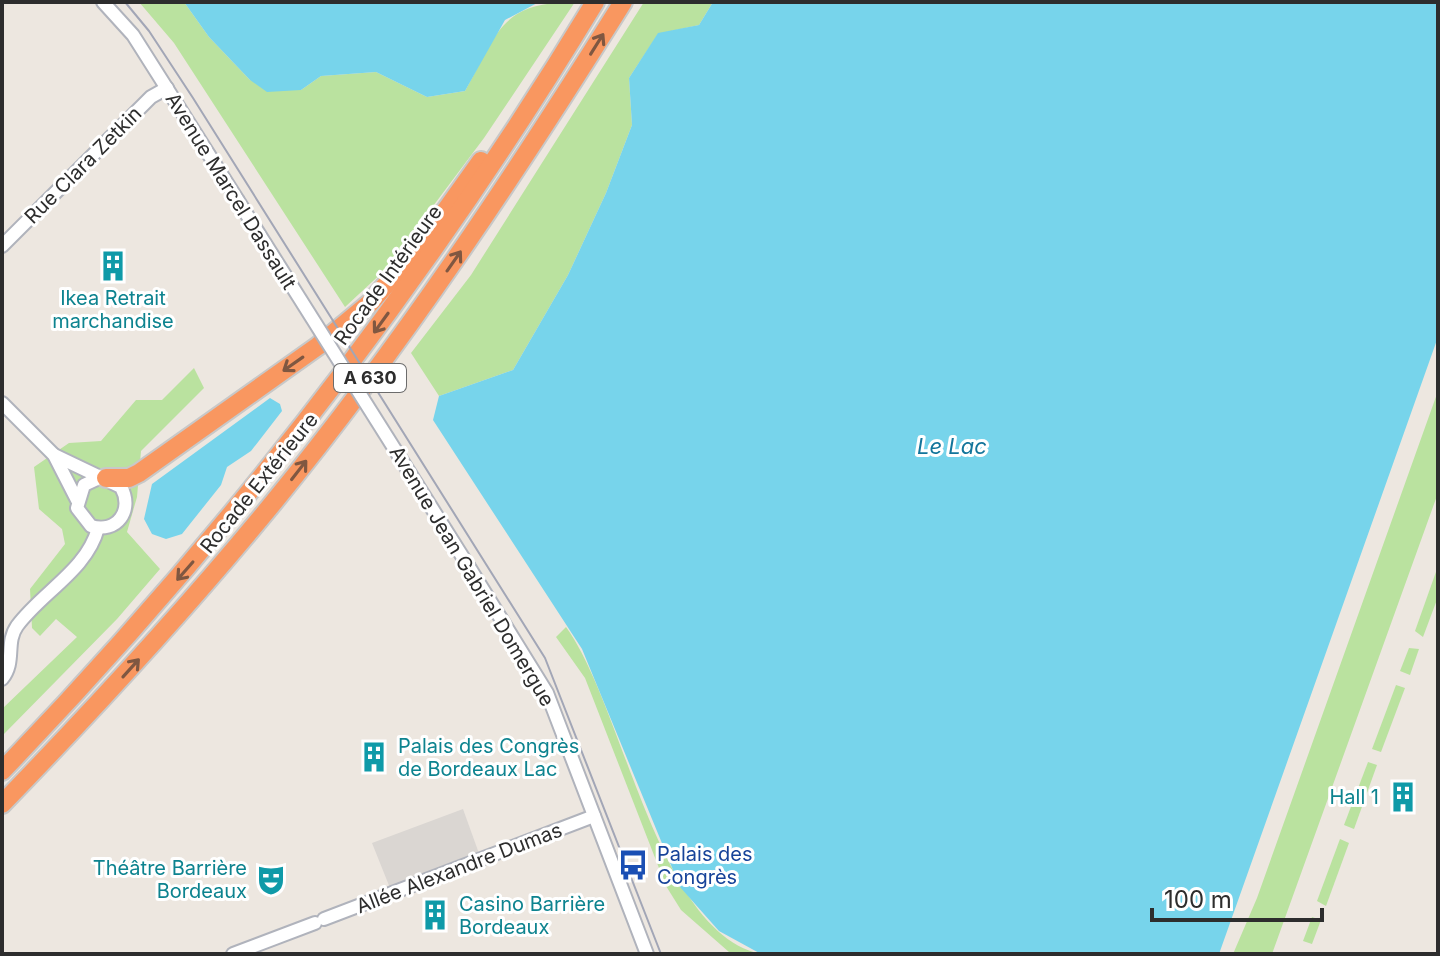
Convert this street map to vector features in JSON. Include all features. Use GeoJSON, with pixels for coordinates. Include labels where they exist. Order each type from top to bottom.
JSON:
{"type":"FeatureCollection","features":[{"type":"Feature","properties":{"kind":"highway","name":"Rocade Intérieure"},"geometry":{"type":"LineString","coordinates":[[2,771],[63,708],[201,552],[336,386],[451,226],[595,2]]}},
{"type":"Feature","properties":{"kind":"highway","name":"Rocade Extérieure"},"geometry":{"type":"LineString","coordinates":[[2,804],[78,725],[225,560],[355,398],[496,201],[623,2]]}},
{"type":"Feature","properties":{"kind":"highway"},"geometry":{"type":"LineString","coordinates":[[103,478],[129,478],[139,473],[318,346],[370,303],[421,245],[578,30]]}},
{"type":"Feature","properties":{"kind":"highway"},"geometry":{"type":"LineString","coordinates":[[2,762],[63,708]]}},
{"type":"Feature","properties":{"kind":"highway"},"geometry":{"type":"LineString","coordinates":[[2,816],[78,725]]}},
{"type":"Feature","properties":{"kind":"street","name":"Avenue Marcel Dassault"},"geometry":{"type":"LineString","coordinates":[[103,2],[133,35],[353,384]]}},
{"type":"Feature","properties":{"kind":"street","name":"Rue Clara Zetkin"},"geometry":{"type":"LineString","coordinates":[[2,246],[151,97],[167,88]]}},
{"type":"Feature","properties":{"kind":"street","name":"Avenue Jean Gabriel Domergue"},"geometry":{"type":"LineString","coordinates":[[353,384],[547,693],[647,954]]}},
{"type":"Feature","properties":{"kind":"street"},"geometry":{"type":"LineString","coordinates":[[2,403],[54,455],[84,521],[98,528],[115,525],[125,511],[121,487],[54,455]]}},
{"type":"Feature","properties":{"kind":"street"},"geometry":{"type":"LineString","coordinates":[[77,500],[84,485],[103,478]]}},
{"type":"Feature","properties":{"kind":"street"},"geometry":{"type":"LineString","coordinates":[[2,679],[11,665],[14,630],[87,553],[98,528]]}},
{"type":"Feature","properties":{"kind":"street","name":"Allée Alexandre Dumas"},"geometry":{"type":"LineString","coordinates":[[233,954],[594,816]]}},
{"type":"Feature","properties":{"kind":"green space"},"geometry":{"type":"Polygon","coordinates":[[[139,2],[184,2],[209,37],[250,80],[301,90],[321,76],[376,72],[427,97],[465,91],[495,37],[516,15],[550,3],[575,2],[484,138],[386,269],[345,307],[174,43],[139,2]]]}},
{"type":"Feature","properties":{"kind":"green space"},"geometry":{"type":"Polygon","coordinates":[[[644,2],[713,2],[699,25],[658,34],[629,78],[632,125],[606,193],[568,275],[513,370],[439,396],[411,353],[471,275],[644,2]]]}},
{"type":"Feature","properties":{"kind":"green space"},"geometry":{"type":"Polygon","coordinates":[[[194,368],[204,388],[141,451],[137,497],[127,532],[160,569],[117,619],[2,736],[2,709],[77,637],[56,619],[40,636],[32,628],[30,589],[65,544],[62,529],[39,509],[34,467],[69,443],[101,441],[136,400],[162,400],[194,368]]]}},
{"type":"Feature","properties":{"kind":"green space"},"geometry":{"type":"Polygon","coordinates":[[[1438,391],[1438,493],[1272,954],[1233,954],[1257,898],[1438,391]]]}},
{"type":"Feature","properties":{"kind":"green space"},"geometry":{"type":"Polygon","coordinates":[[[1437,569],[1438,597],[1423,637],[1415,631],[1437,569]]]}},
{"type":"Feature","properties":{"kind":"green space"},"geometry":{"type":"Polygon","coordinates":[[[566,627],[587,663],[669,862],[695,905],[725,937],[761,954],[729,952],[681,910],[666,886],[585,678],[556,637],[566,627]]]}},
{"type":"Feature","properties":{"kind":"green space"},"geometry":{"type":"Polygon","coordinates":[[[1409,648],[1419,649],[1410,675],[1400,671],[1409,648]]]}},
{"type":"Feature","properties":{"kind":"green space"},"geometry":{"type":"Polygon","coordinates":[[[1396,685],[1405,688],[1381,752],[1372,749],[1396,685]]]}},
{"type":"Feature","properties":{"kind":"green space"},"geometry":{"type":"Polygon","coordinates":[[[1368,762],[1377,765],[1354,829],[1344,825],[1368,762]]]}},
{"type":"Feature","properties":{"kind":"green space"},"geometry":{"type":"Polygon","coordinates":[[[1340,839],[1349,843],[1326,906],[1317,901],[1340,839]]]}},
{"type":"Feature","properties":{"kind":"green space"},"geometry":{"type":"Polygon","coordinates":[[[1312,917],[1321,920],[1312,944],[1303,941],[1312,917]]]}},
{"type":"Feature","properties":{"kind":"shaded area"},"geometry":{"type":"Polygon","coordinates":[[[463,809],[481,859],[392,893],[372,843],[463,809]]]}},
{"type":"Feature","properties":{"kind":"water"},"geometry":{"type":"Polygon","coordinates":[[[184,2],[539,2],[505,20],[465,91],[427,97],[376,72],[321,76],[301,90],[267,92],[250,80],[209,37],[184,2]]]}},
{"type":"Feature","properties":{"kind":"water","name":"Le Lac"},"geometry":{"type":"Polygon","coordinates":[[[713,2],[1438,2],[1438,337],[1219,954],[761,954],[719,931],[680,887],[582,649],[433,420],[439,396],[513,370],[568,275],[606,193],[632,125],[629,78],[658,33],[699,25],[713,2]]]}},
{"type":"Feature","properties":{"kind":"water"},"geometry":{"type":"Polygon","coordinates":[[[270,398],[280,404],[282,411],[251,451],[227,467],[221,485],[182,534],[166,539],[152,534],[144,519],[152,484],[270,398]]]}},
{"type":"Feature","properties":{"kind":"tram line"},"geometry":{"type":"LineString","coordinates":[[125,2],[149,31],[193,98],[545,658],[661,954]]}},
{"type":"Feature","properties":{"kind":"place","name":"Ikea Retrait marchandise"},"geometry":{"type":"Point","coordinates":[113,266]}},
{"type":"Feature","properties":{"kind":"place","name":"Palais des Congrès de Bordeaux Lac"},"geometry":{"type":"Point","coordinates":[374,757]}},
{"type":"Feature","properties":{"kind":"place","name":"Hall 1"},"geometry":{"type":"Point","coordinates":[1403,797]}},
{"type":"Feature","properties":{"kind":"place","name":"Palais des Congrès"},"geometry":{"type":"Point","coordinates":[633,865]}},
{"type":"Feature","properties":{"kind":"place","name":"Théâtre Barrière Bordeaux"},"geometry":{"type":"Point","coordinates":[271,880]}},
{"type":"Feature","properties":{"kind":"place","name":"Casino Barrière Bordeaux"},"geometry":{"type":"Point","coordinates":[435,915]}}]}
